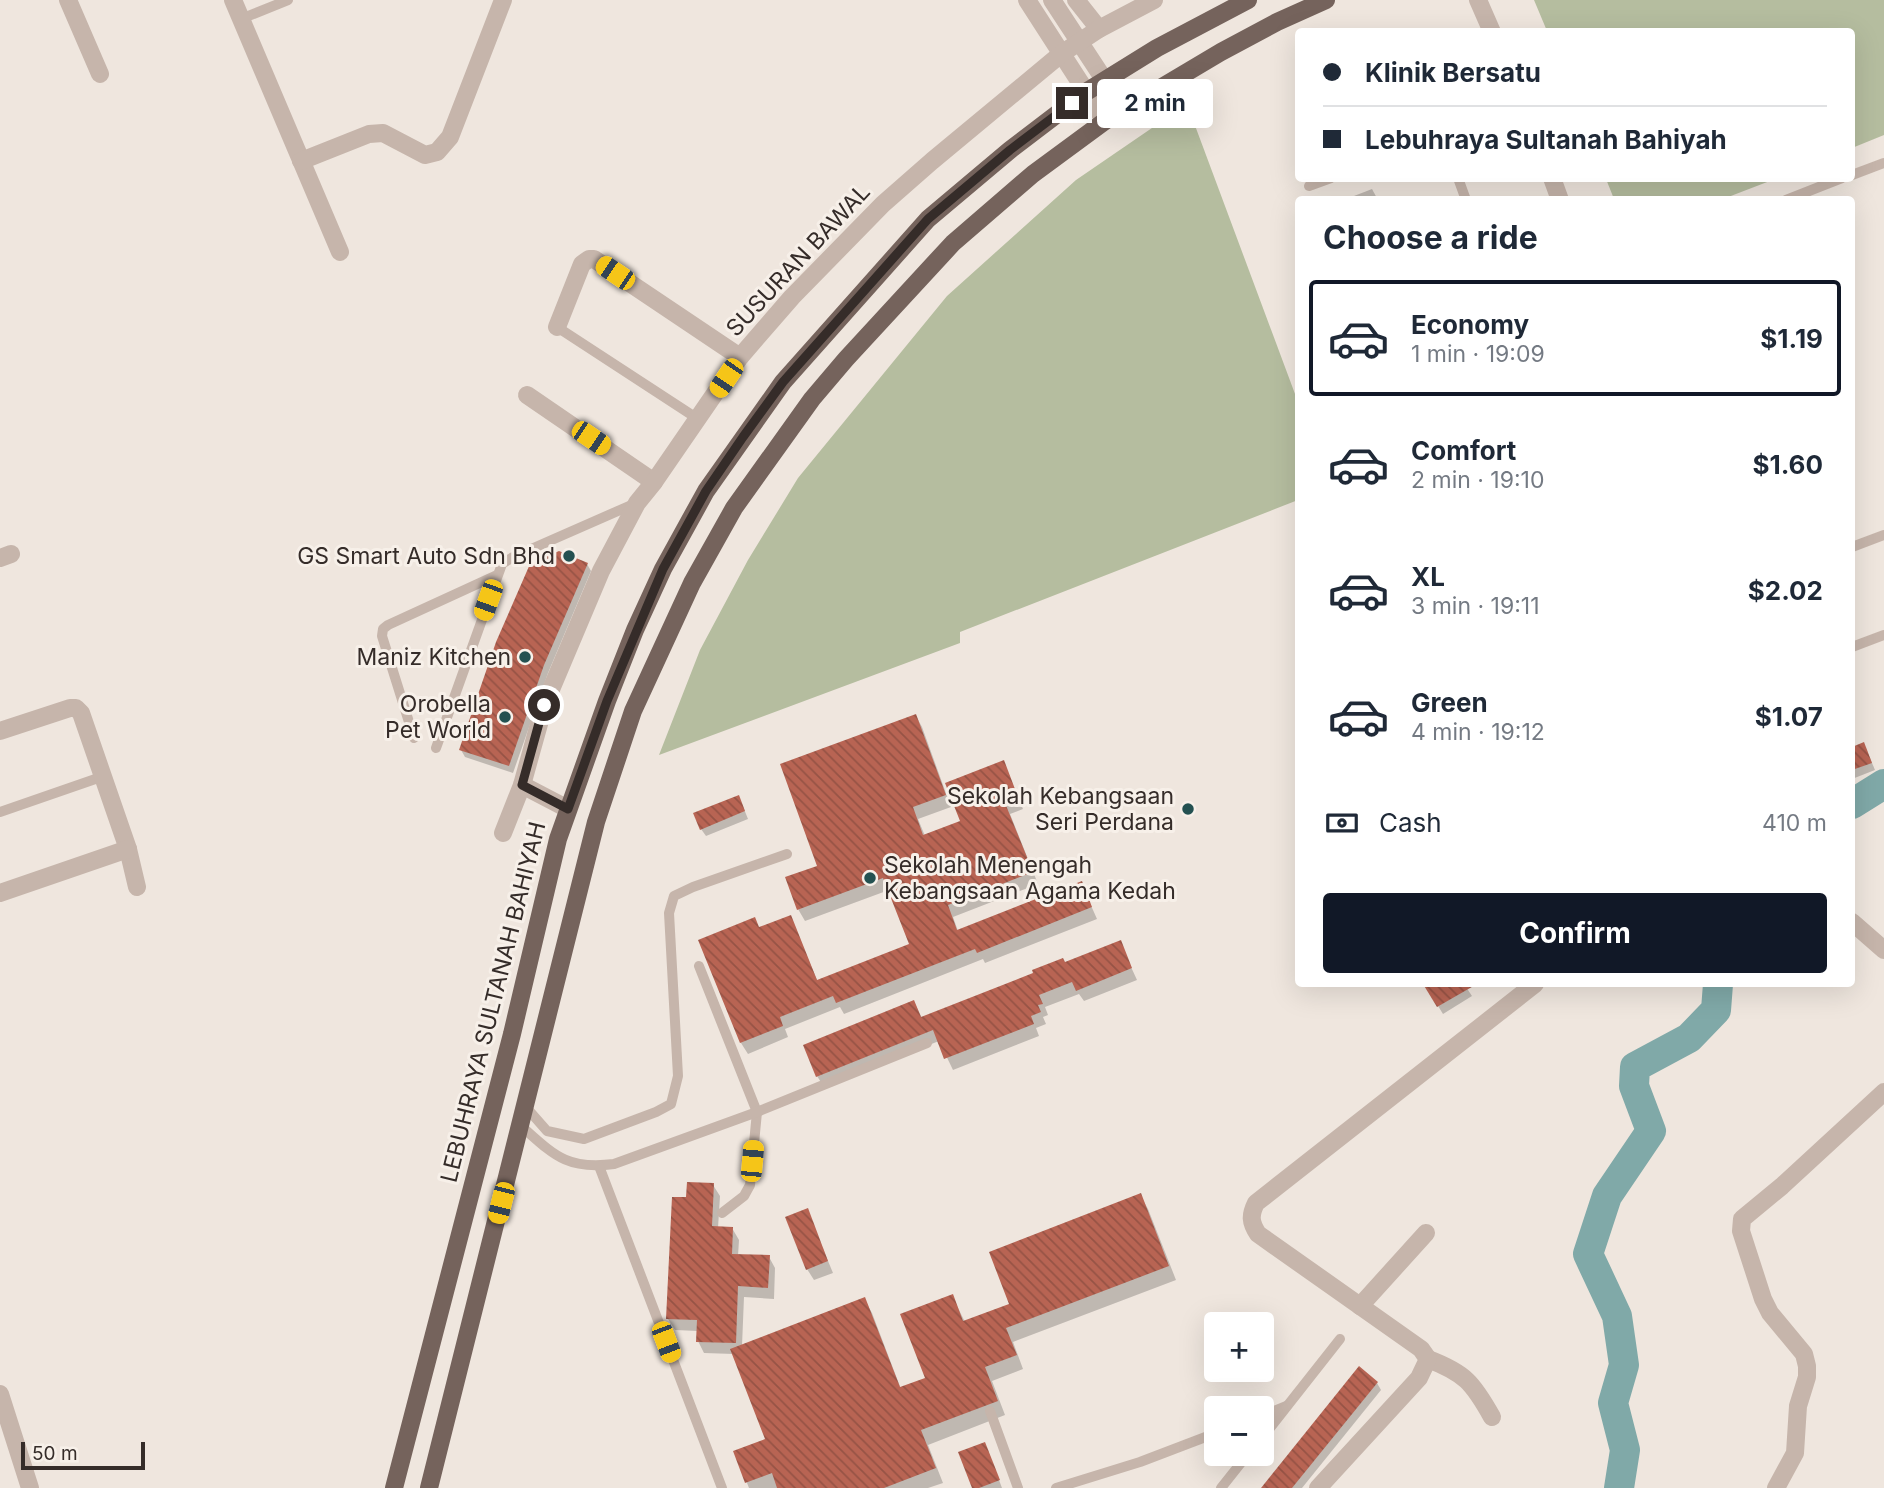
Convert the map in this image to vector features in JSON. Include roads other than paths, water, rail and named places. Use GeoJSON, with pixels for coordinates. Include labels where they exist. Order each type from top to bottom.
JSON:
{"type":"FeatureCollection","features":[{"type":"Feature","properties":{"kind":"main road","name":"LEBUHRAYA SULTANAH BAHIYAH"},"geometry":{"type":"LineString","coordinates":[[394,1488],[512,1034],[558,839],[607,701],[663,569],[706,491],[783,382],[928,219],[1010,150],[1086,92],[1157,48],[1248,0]]}},
{"type":"Feature","properties":{"kind":"main road"},"geometry":{"type":"LineString","coordinates":[[429,1488],[588,848],[633,711],[692,583],[734,508],[812,399],[918,279],[953,243],[1032,174],[1105,121],[1221,52],[1325,0]]}},
{"type":"Feature","properties":{"kind":"street"},"geometry":{"type":"LineString","coordinates":[[68,0],[100,75]]}},
{"type":"Feature","properties":{"kind":"street"},"geometry":{"type":"LineString","coordinates":[[233,0],[340,252]]}},
{"type":"Feature","properties":{"kind":"street"},"geometry":{"type":"LineString","coordinates":[[301,161],[369,134],[383,133],[425,155],[437,152],[450,137],[503,0]]}},
{"type":"Feature","properties":{"kind":"street"},"geometry":{"type":"LineString","coordinates":[[1027,0],[1105,121]]}},
{"type":"Feature","properties":{"kind":"street"},"geometry":{"type":"LineString","coordinates":[[1052,0],[1124,110]]}},
{"type":"Feature","properties":{"kind":"street"},"geometry":{"type":"LineString","coordinates":[[1076,0],[1099,29]]}},
{"type":"Feature","properties":{"kind":"street","name":"SUSURAN BAWAL"},"geometry":{"type":"LineString","coordinates":[[503,833],[522,785],[544,705],[601,571],[637,502],[740,357],[792,297],[883,204],[1004,99],[1079,42],[1154,0]]}},
{"type":"Feature","properties":{"kind":"street"},"geometry":{"type":"LineString","coordinates":[[1478,0],[1490,28]]}},
{"type":"Feature","properties":{"kind":"street"},"geometry":{"type":"LineString","coordinates":[[557,327],[582,264],[594,259],[740,357]]}},
{"type":"Feature","properties":{"kind":"street"},"geometry":{"type":"LineString","coordinates":[[527,395],[654,481]]}},
{"type":"Feature","properties":{"kind":"street"},"geometry":{"type":"LineString","coordinates":[[0,731],[70,708],[76,708],[81,713],[128,849],[137,887]]}},
{"type":"Feature","properties":{"kind":"street"},"geometry":{"type":"LineString","coordinates":[[522,785],[568,809]]}},
{"type":"Feature","properties":{"kind":"street"},"geometry":{"type":"LineString","coordinates":[[0,893],[128,849]]}},
{"type":"Feature","properties":{"kind":"street"},"geometry":{"type":"LineString","coordinates":[[1855,925],[1884,950]]}},
{"type":"Feature","properties":{"kind":"street"},"geometry":{"type":"LineString","coordinates":[[1492,1417],[1474,1386],[1451,1368],[1428,1359],[1421,1349],[1258,1234],[1252,1226],[1251,1214],[1256,1203],[1531,987]]}},
{"type":"Feature","properties":{"kind":"street"},"geometry":{"type":"LineString","coordinates":[[1776,1488],[1795,1453],[1798,1406],[1807,1377],[1807,1366],[1804,1354],[1770,1313],[1763,1299],[1741,1231],[1742,1219],[1884,1092]]}},
{"type":"Feature","properties":{"kind":"street"},"geometry":{"type":"LineString","coordinates":[[1360,1306],[1426,1233]]}},
{"type":"Feature","properties":{"kind":"street"},"geometry":{"type":"LineString","coordinates":[[1318,1488],[1419,1378],[1428,1359]]}},
{"type":"Feature","properties":{"kind":"street"},"geometry":{"type":"LineString","coordinates":[[0,1394],[5,1427],[30,1488]]}},
{"type":"Feature","properties":{"kind":"lane"},"geometry":{"type":"LineString","coordinates":[[241,19],[288,0]]}},
{"type":"Feature","properties":{"kind":"lane"},"geometry":{"type":"LineString","coordinates":[[1855,174],[1884,163]]}},
{"type":"Feature","properties":{"kind":"lane"},"geometry":{"type":"LineString","coordinates":[[1309,186],[1320,182]]}},
{"type":"Feature","properties":{"kind":"lane"},"geometry":{"type":"LineString","coordinates":[[1796,196],[1832,182]]}},
{"type":"Feature","properties":{"kind":"lane"},"geometry":{"type":"LineString","coordinates":[[557,327],[698,419]]}},
{"type":"Feature","properties":{"kind":"lane"},"geometry":{"type":"LineString","coordinates":[[436,748],[502,564],[637,502]]}},
{"type":"Feature","properties":{"kind":"lane"},"geometry":{"type":"LineString","coordinates":[[1855,546],[1884,535]]}},
{"type":"Feature","properties":{"kind":"lane"},"geometry":{"type":"LineString","coordinates":[[414,738],[382,636],[383,629],[497,575]]}},
{"type":"Feature","properties":{"kind":"lane"},"geometry":{"type":"LineString","coordinates":[[1855,647],[1884,635]]}},
{"type":"Feature","properties":{"kind":"lane"},"geometry":{"type":"LineString","coordinates":[[0,813],[104,776]]}},
{"type":"Feature","properties":{"kind":"lane"},"geometry":{"type":"LineString","coordinates":[[525,1106],[547,1131],[584,1139],[671,1104],[678,1076],[669,913],[674,896],[787,854]]}},
{"type":"Feature","properties":{"kind":"lane"},"geometry":{"type":"LineString","coordinates":[[699,967],[757,1112],[750,1185],[744,1196],[722,1213]]}},
{"type":"Feature","properties":{"kind":"lane"},"geometry":{"type":"LineString","coordinates":[[520,1125],[558,1158],[599,1166],[614,1164],[757,1112],[927,1043]]}},
{"type":"Feature","properties":{"kind":"lane"},"geometry":{"type":"LineString","coordinates":[[599,1166],[722,1488]]}},
{"type":"Feature","properties":{"kind":"lane"},"geometry":{"type":"LineString","coordinates":[[1274,1422],[1340,1339]]}},
{"type":"Feature","properties":{"kind":"lane"},"geometry":{"type":"LineString","coordinates":[[1274,1411],[1287,1406]]}},
{"type":"Feature","properties":{"kind":"lane"},"geometry":{"type":"LineString","coordinates":[[990,1411],[1017,1488]]}},
{"type":"Feature","properties":{"kind":"lane"},"geometry":{"type":"LineString","coordinates":[[1056,1488],[1140,1462],[1204,1438]]}},
{"type":"Feature","properties":{"kind":"lane"},"geometry":{"type":"LineString","coordinates":[[1222,1488],[1239,1466]]}},
{"type":"Feature","properties":{"kind":"waterway"},"geometry":{"type":"LineString","coordinates":[[1855,802],[1884,784]]}},
{"type":"Feature","properties":{"kind":"waterway"},"geometry":{"type":"LineString","coordinates":[[1619,1488],[1625,1450],[1613,1403],[1624,1365],[1617,1316],[1588,1254],[1607,1196],[1651,1131],[1634,1086],[1635,1067],[1689,1038],[1716,1010],[1718,987]]}},
{"type":"Feature","properties":{"kind":"place","name":"GS Smart Auto Sdn Bhd"},"geometry":{"type":"Point","coordinates":[569,556]}},
{"type":"Feature","properties":{"kind":"place","name":"Maniz Kitchen"},"geometry":{"type":"Point","coordinates":[525,657]}},
{"type":"Feature","properties":{"kind":"place","name":"Orobella Pet World"},"geometry":{"type":"Point","coordinates":[505,717]}},
{"type":"Feature","properties":{"kind":"place","name":"Sekolah Kebangsaan Seri Perdana"},"geometry":{"type":"Point","coordinates":[1188,809]}},
{"type":"Feature","properties":{"kind":"place","name":"Sekolah Menengah Kebangsaan Agama Kedah"},"geometry":{"type":"Point","coordinates":[870,878]}}]}
